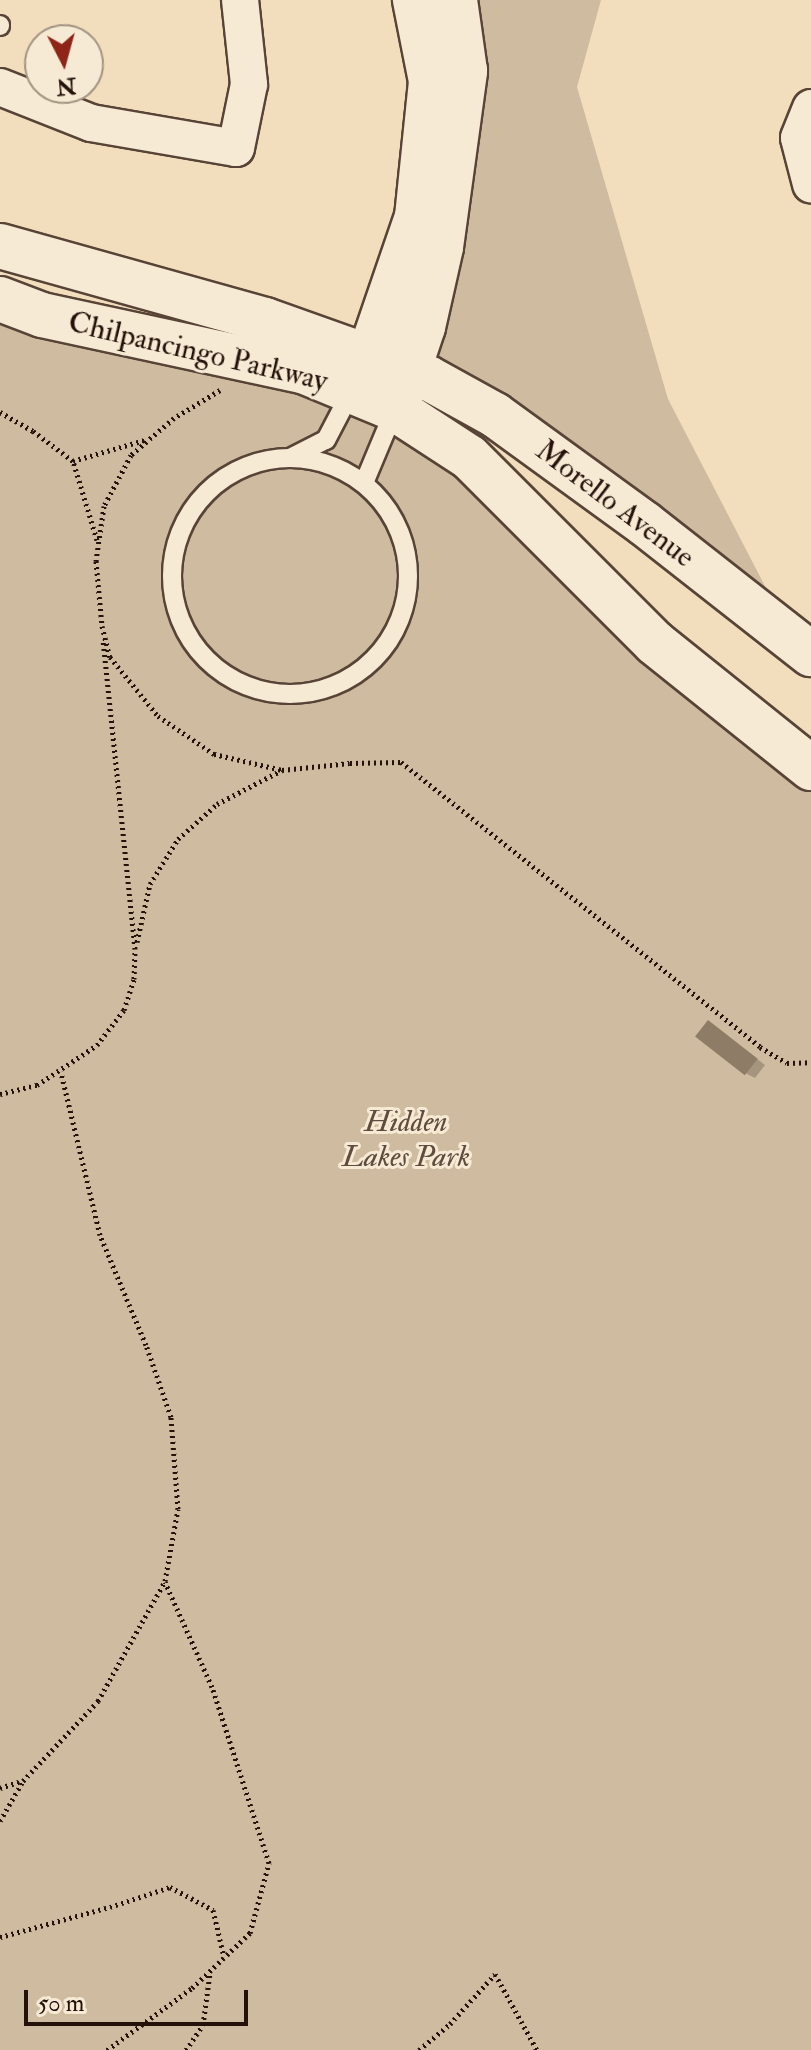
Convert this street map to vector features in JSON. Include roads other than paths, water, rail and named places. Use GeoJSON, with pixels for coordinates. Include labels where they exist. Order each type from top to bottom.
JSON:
{"type":"FeatureCollection","features":[{"type":"Feature","properties":{"kind":"street"},"geometry":{"type":"LineString","coordinates":[[0,87],[91,123],[236,148],[249,84],[240,0]]}},
{"type":"Feature","properties":{"kind":"street"},"geometry":{"type":"LineString","coordinates":[[381,382],[417,217],[431,81],[415,0]]}},
{"type":"Feature","properties":{"kind":"street"},"geometry":{"type":"LineString","coordinates":[[381,382],[441,247],[465,71],[455,0]]}},
{"type":"Feature","properties":{"kind":"street"},"geometry":{"type":"LineString","coordinates":[[811,108],[799,138],[811,184]]}},
{"type":"Feature","properties":{"kind":"street","name":"Chilpancingo Parkway"},"geometry":{"type":"LineString","coordinates":[[0,246],[265,320]]}},
{"type":"Feature","properties":{"kind":"street","name":"Chilpancingo Parkway"},"geometry":{"type":"LineString","coordinates":[[0,299],[42,315],[305,372],[381,382]]}},
{"type":"Feature","properties":{"kind":"street","name":"Morello Avenue"},"geometry":{"type":"LineString","coordinates":[[265,320],[381,382],[495,415],[645,524],[811,654]]}},
{"type":"Feature","properties":{"kind":"street","name":"Morello Avenue"},"geometry":{"type":"LineString","coordinates":[[381,382],[469,457],[655,643],[811,768]]}},
{"type":"Feature","properties":{"kind":"street","name":"Morello Avenue"},"geometry":{"type":"LineString","coordinates":[[728,704],[811,739]]}},
{"type":"Feature","properties":{"kind":"lane"},"geometry":{"type":"LineString","coordinates":[[292,457],[326,440],[381,382]]}},
{"type":"Feature","properties":{"kind":"lane"},"geometry":{"type":"LineString","coordinates":[[364,483],[381,382]]}},
{"type":"Feature","properties":{"kind":"lane"},"geometry":{"type":"LineString","coordinates":[[292,457],[332,464],[364,483],[387,505],[401,533],[409,562],[408,594],[396,630],[368,666],[351,678],[319,691],[283,695],[242,685],[211,665],[187,636],[172,596],[176,542],[187,516],[208,490],[234,471],[266,459],[292,457]]}},
{"type":"Feature","properties":{"kind":"park label","name":"Hidden Lakes Park"},"geometry":{"type":"Point","coordinates":[406,1139]}}]}
